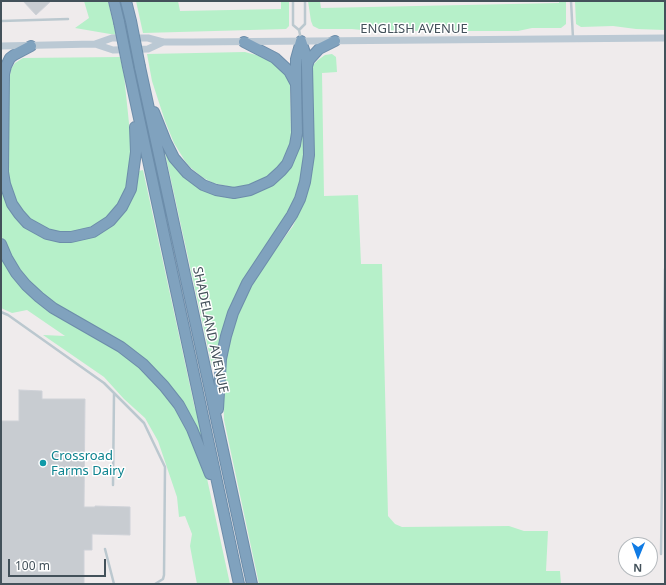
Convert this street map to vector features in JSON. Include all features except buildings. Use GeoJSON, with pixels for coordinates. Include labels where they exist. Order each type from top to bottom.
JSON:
{"type":"FeatureCollection","features":[{"type":"Feature","properties":{"kind":"highway"},"geometry":{"type":"LineString","coordinates":[[1,57],[4,74],[3,175],[6,190],[12,204],[25,221],[40,231],[60,237],[77,236],[97,230],[110,221],[126,200],[132,184],[136,152],[134,93],[114,1]]}},
{"type":"Feature","properties":{"kind":"highway"},"geometry":{"type":"LineString","coordinates":[[126,1],[143,82],[171,153],[187,173],[203,185],[216,190],[234,193],[250,190],[270,181],[287,164],[292,153],[296,136],[296,59],[301,41]]}},
{"type":"Feature","properties":{"kind":"highway"},"geometry":{"type":"LineString","coordinates":[[217,421],[221,359],[233,313],[247,283],[292,215],[303,188],[308,155],[307,66],[306,56],[301,41]]}},
{"type":"Feature","properties":{"kind":"highway"},"geometry":{"type":"LineString","coordinates":[[307,66],[309,60],[319,49],[335,41]]}},
{"type":"Feature","properties":{"kind":"highway"},"geometry":{"type":"LineString","coordinates":[[244,42],[275,58],[289,71],[296,84]]}},
{"type":"Feature","properties":{"kind":"highway"},"geometry":{"type":"LineString","coordinates":[[4,74],[11,57],[31,46]]}},
{"type":"Feature","properties":{"kind":"highway","name":"SHADELAND AVENUE"},"geometry":{"type":"LineString","coordinates":[[143,82],[252,584]]}},
{"type":"Feature","properties":{"kind":"highway","name":"SHADELAND AVENUE"},"geometry":{"type":"LineString","coordinates":[[134,93],[239,584]]}},
{"type":"Feature","properties":{"kind":"highway"},"geometry":{"type":"LineString","coordinates":[[1,244],[16,273],[39,297],[53,308],[121,347],[143,364],[164,386],[179,405],[192,429],[222,508]]}},
{"type":"Feature","properties":{"kind":"street","name":"ENGLISH AVENUE"},"geometry":{"type":"LineString","coordinates":[[1,46],[95,44],[112,38],[148,38],[163,42],[244,42],[665,38]]}},
{"type":"Feature","properties":{"kind":"street","name":"ENGLISH AVENUE"},"geometry":{"type":"LineString","coordinates":[[95,44],[113,50],[148,49],[163,42]]}},
{"type":"Feature","properties":{"kind":"lane"},"geometry":{"type":"LineString","coordinates":[[293,1],[293,25],[299,30],[301,41]]}},
{"type":"Feature","properties":{"kind":"lane"},"geometry":{"type":"LineString","coordinates":[[299,30],[305,24],[305,1]]}},
{"type":"Feature","properties":{"kind":"lane"},"geometry":{"type":"LineString","coordinates":[[571,1],[573,40]]}},
{"type":"Feature","properties":{"kind":"lane"},"geometry":{"type":"LineString","coordinates":[[1,22],[68,19]]}},
{"type":"Feature","properties":{"kind":"lane"},"geometry":{"type":"LineString","coordinates":[[661,554],[664,463],[665,269]]}},
{"type":"Feature","properties":{"kind":"lane"},"geometry":{"type":"LineString","coordinates":[[1,312],[8,315],[98,378],[144,423],[165,467],[164,575],[163,579],[157,584]]}},
{"type":"Feature","properties":{"kind":"lane"},"geometry":{"type":"LineString","coordinates":[[113,485],[114,393]]}},
{"type":"Feature","properties":{"kind":"lane"},"geometry":{"type":"LineString","coordinates":[[105,549],[114,584]]}},
{"type":"Feature","properties":{"kind":"green space"},"geometry":{"type":"Polygon","coordinates":[[[84,1],[108,1],[116,35],[75,28],[89,18],[84,1]]]}},
{"type":"Feature","properties":{"kind":"green space"},"geometry":{"type":"Polygon","coordinates":[[[136,1],[178,1],[180,11],[281,9],[281,1],[289,1],[289,26],[286,29],[143,33],[136,1]]]}},
{"type":"Feature","properties":{"kind":"green space"},"geometry":{"type":"Polygon","coordinates":[[[308,1],[320,1],[321,8],[559,3],[559,1],[566,1],[566,24],[561,28],[532,28],[518,31],[372,31],[352,29],[319,29],[313,26],[311,21],[308,1]]]}},
{"type":"Feature","properties":{"kind":"green space"},"geometry":{"type":"Polygon","coordinates":[[[575,1],[665,1],[665,30],[636,29],[613,26],[581,27],[576,24],[575,1]]]}},
{"type":"Feature","properties":{"kind":"green space"},"geometry":{"type":"Polygon","coordinates":[[[245,52],[267,58],[276,63],[288,78],[290,84],[291,139],[289,148],[282,163],[266,179],[247,187],[227,189],[227,186],[213,183],[202,177],[190,167],[174,143],[152,81],[147,54],[245,52]]]}},
{"type":"Feature","properties":{"kind":"green space"},"geometry":{"type":"Polygon","coordinates":[[[332,54],[336,57],[337,72],[322,73],[324,196],[358,195],[361,264],[382,264],[388,516],[395,524],[402,527],[509,526],[524,531],[548,531],[546,571],[560,571],[561,584],[259,584],[224,420],[223,383],[227,346],[238,312],[246,295],[265,264],[293,226],[303,204],[312,66],[325,55],[332,54]]]}},
{"type":"Feature","properties":{"kind":"green space"},"geometry":{"type":"Polygon","coordinates":[[[120,57],[124,75],[131,153],[129,177],[125,191],[118,204],[110,214],[91,227],[72,232],[55,231],[41,226],[30,220],[19,209],[8,180],[9,81],[11,69],[15,63],[23,58],[120,57]]]}},
{"type":"Feature","properties":{"kind":"green space"},"geometry":{"type":"Polygon","coordinates":[[[301,127],[305,163],[295,202],[257,264],[216,365],[212,366],[165,153],[168,153],[189,181],[248,195],[262,190],[274,183],[301,127]]]}},
{"type":"Feature","properties":{"kind":"green space"},"geometry":{"type":"Polygon","coordinates":[[[143,170],[195,409],[198,408],[203,434],[198,435],[150,366],[51,304],[25,280],[6,249],[1,234],[1,176],[6,201],[59,241],[75,241],[93,236],[108,228],[121,216],[137,182],[139,171],[143,170]]]}},
{"type":"Feature","properties":{"kind":"green space"},"geometry":{"type":"Polygon","coordinates":[[[1,253],[19,284],[113,346],[141,367],[173,404],[188,429],[206,474],[230,584],[197,584],[190,546],[192,534],[185,516],[179,517],[177,497],[158,441],[145,418],[124,399],[104,377],[43,335],[65,336],[27,310],[12,313],[1,308],[1,253]]]}},
{"type":"Feature","properties":{"kind":"place","name":"Crossroad Farms Dairy"},"geometry":{"type":"Point","coordinates":[43,463]}}]}
